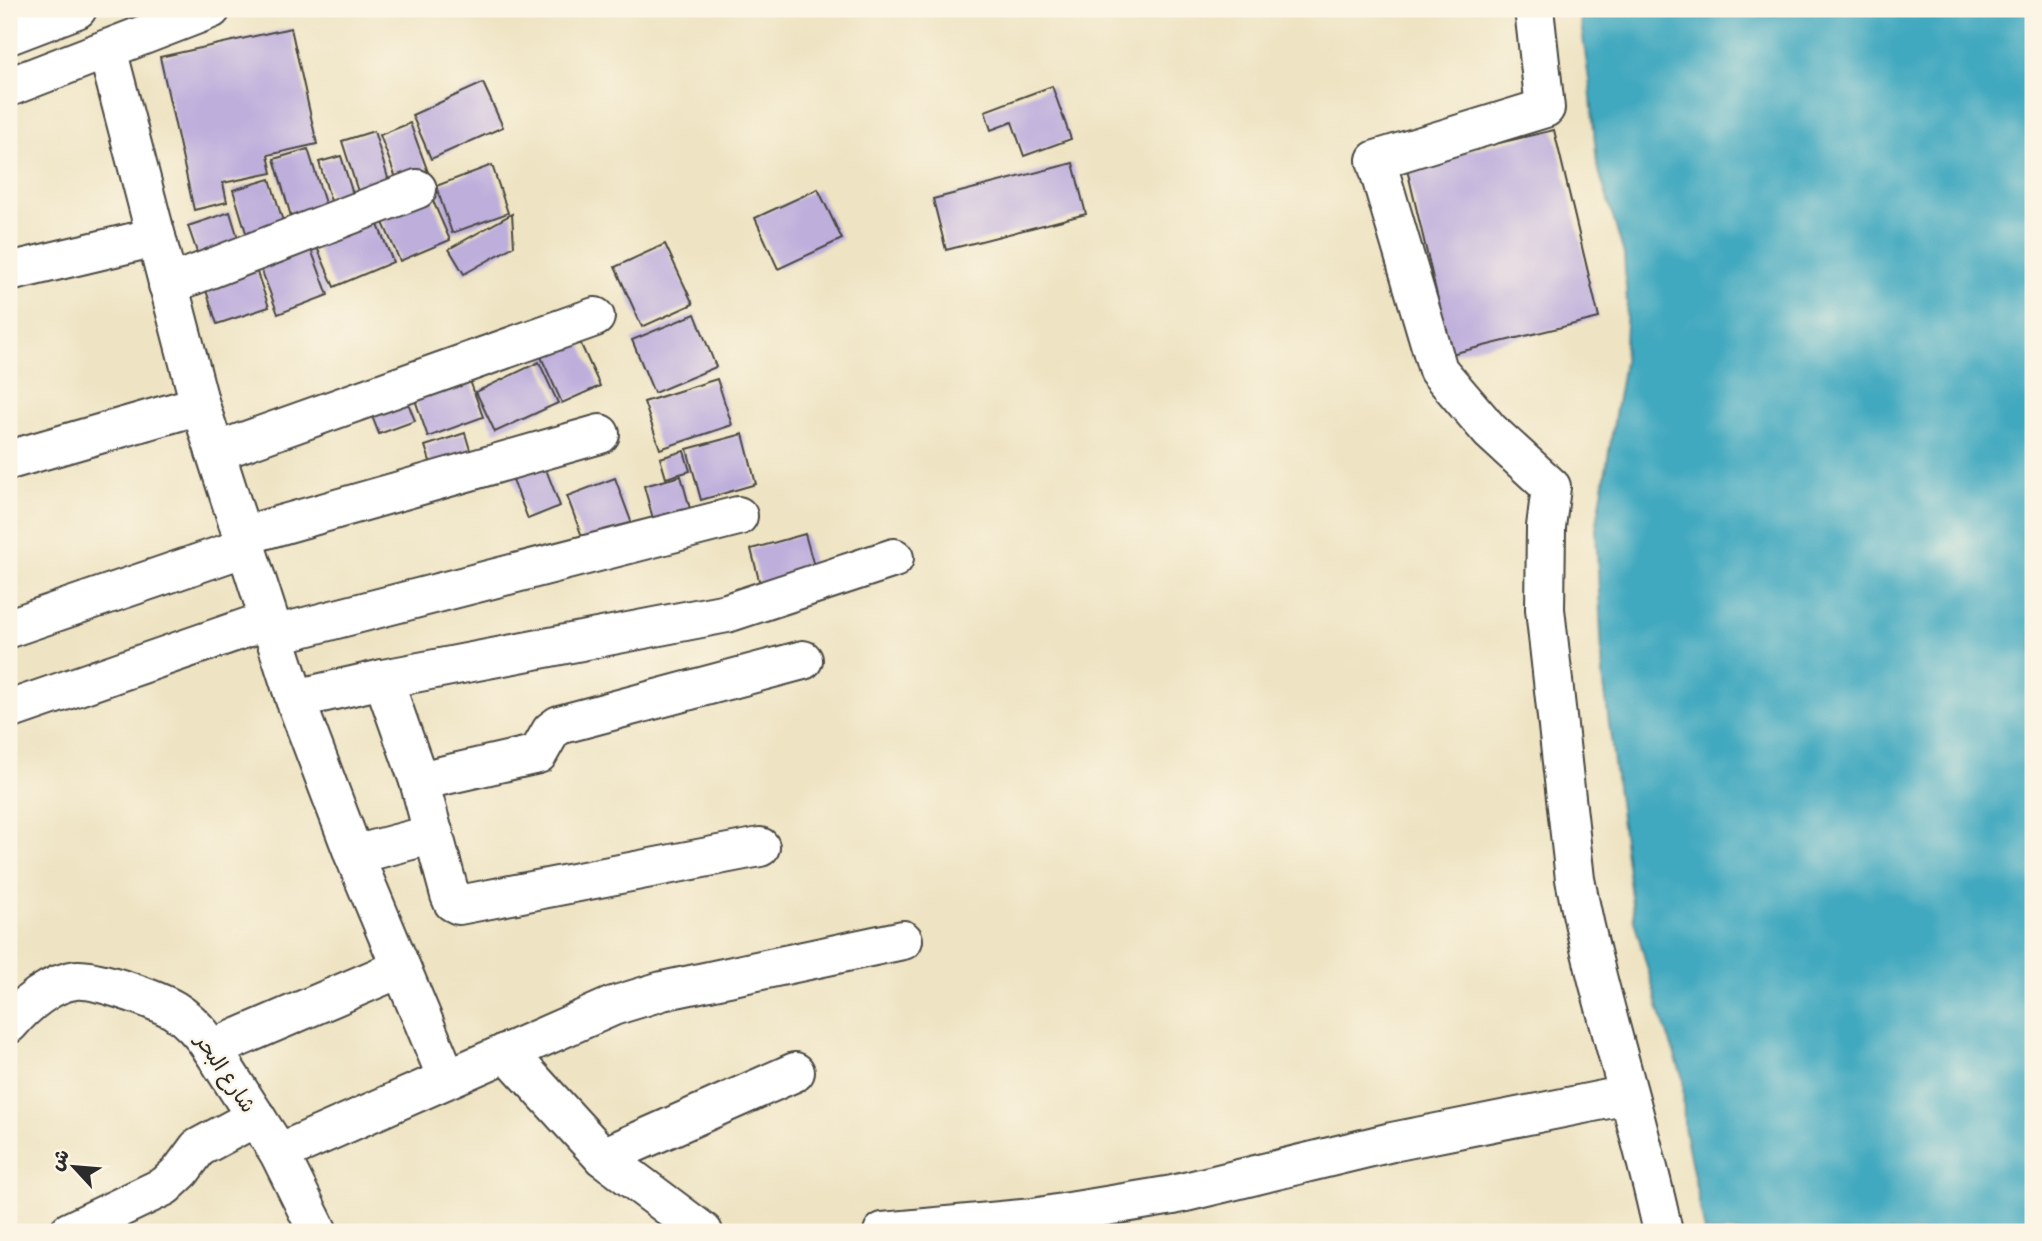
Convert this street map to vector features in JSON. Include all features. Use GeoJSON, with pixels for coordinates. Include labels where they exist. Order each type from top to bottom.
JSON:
{"type":"FeatureCollection","features":[{"type":"Feature","properties":{"kind":"main road"},"geometry":{"type":"LineString","coordinates":[[9,35],[77,9]]}},
{"type":"Feature","properties":{"kind":"main road"},"geometry":{"type":"LineString","coordinates":[[9,87],[211,9]]}},
{"type":"Feature","properties":{"kind":"main road"},"geometry":{"type":"LineString","coordinates":[[1534,9],[1545,108],[1376,160],[1438,370],[1490,431],[1551,487],[1545,541],[1545,609],[1575,879],[1663,1232]]}},
{"type":"Feature","properties":{"kind":"main road"},"geometry":{"type":"LineString","coordinates":[[107,49],[200,405],[295,699],[354,855],[447,1078]]}},
{"type":"Feature","properties":{"kind":"main road"},"geometry":{"type":"LineString","coordinates":[[168,285],[417,189]]}},
{"type":"Feature","properties":{"kind":"main road"},"geometry":{"type":"LineString","coordinates":[[9,272],[156,237]]}},
{"type":"Feature","properties":{"kind":"main road"},"geometry":{"type":"LineString","coordinates":[[215,452],[595,317]]}},
{"type":"Feature","properties":{"kind":"main road"},"geometry":{"type":"LineString","coordinates":[[9,460],[200,405]]}},
{"type":"Feature","properties":{"kind":"main road"},"geometry":{"type":"LineString","coordinates":[[9,628],[244,541],[600,434]]}},
{"type":"Feature","properties":{"kind":"main road"},"geometry":{"type":"LineString","coordinates":[[9,710],[272,628],[738,516]]}},
{"type":"Feature","properties":{"kind":"main road"},"geometry":{"type":"LineString","coordinates":[[295,699],[383,679],[727,613],[894,558]]}},
{"type":"Feature","properties":{"kind":"main road"},"geometry":{"type":"LineString","coordinates":[[419,781],[538,754],[551,731],[559,725],[803,660]]}},
{"type":"Feature","properties":{"kind":"main road"},"geometry":{"type":"LineString","coordinates":[[383,679],[419,781],[450,895],[453,902],[459,905],[760,847]]}},
{"type":"Feature","properties":{"kind":"main road"},"geometry":{"type":"LineString","coordinates":[[354,855],[434,834]]}},
{"type":"Feature","properties":{"kind":"main road"},"geometry":{"type":"LineString","coordinates":[[279,1153],[613,1006],[662,991],[903,940]]}},
{"type":"Feature","properties":{"kind":"main road"},"geometry":{"type":"LineString","coordinates":[[212,1049],[401,968]]}},
{"type":"Feature","properties":{"kind":"main road","name":"شارع البحر"},"geometry":{"type":"LineString","coordinates":[[9,1024],[24,1007],[64,983],[74,980],[93,981],[174,1010],[202,1034],[212,1049],[279,1153],[318,1232]]}},
{"type":"Feature","properties":{"kind":"main road"},"geometry":{"type":"LineString","coordinates":[[507,1052],[603,1157],[703,1232]]}},
{"type":"Feature","properties":{"kind":"main road"},"geometry":{"type":"LineString","coordinates":[[603,1157],[795,1072]]}},
{"type":"Feature","properties":{"kind":"main road"},"geometry":{"type":"LineString","coordinates":[[883,1232],[1033,1218],[1173,1195],[1392,1142],[1628,1096]]}},
{"type":"Feature","properties":{"kind":"main road"},"geometry":{"type":"LineString","coordinates":[[69,1232],[165,1186],[198,1148],[256,1117]]}},
{"type":"Feature","properties":{"kind":"water"},"geometry":{"type":"Polygon","coordinates":[[[1579,9],[2033,9],[2033,1232],[1705,1232],[1684,1127],[1683,1078],[1660,1013],[1634,920],[1603,676],[1596,529],[1624,362],[1627,303],[1624,254],[1597,164],[1579,9]]]}},
{"type":"Feature","properties":{"kind":"building"},"geometry":{"type":"Polygon","coordinates":[[[291,28],[317,144],[268,155],[272,173],[223,183],[227,202],[194,210],[160,57],[291,28]]]}},
{"type":"Feature","properties":{"kind":"building"},"geometry":{"type":"Polygon","coordinates":[[[483,83],[503,127],[431,159],[412,115],[483,83]]]}},
{"type":"Feature","properties":{"kind":"building"},"geometry":{"type":"Polygon","coordinates":[[[1052,86],[1071,139],[1024,156],[1012,122],[991,130],[985,111],[1052,86]]]}},
{"type":"Feature","properties":{"kind":"building"},"geometry":{"type":"Polygon","coordinates":[[[410,123],[429,175],[399,186],[380,135],[410,123]]]}},
{"type":"Feature","properties":{"kind":"building"},"geometry":{"type":"Polygon","coordinates":[[[1554,130],[1599,318],[1451,354],[1406,165],[1554,130]]]}},
{"type":"Feature","properties":{"kind":"building"},"geometry":{"type":"Polygon","coordinates":[[[374,131],[391,188],[360,198],[342,141],[374,131]]]}},
{"type":"Feature","properties":{"kind":"building"},"geometry":{"type":"Polygon","coordinates":[[[308,149],[328,213],[293,223],[274,159],[308,149]]]}},
{"type":"Feature","properties":{"kind":"building"},"geometry":{"type":"Polygon","coordinates":[[[341,156],[356,204],[334,211],[319,162],[341,156]]]}},
{"type":"Feature","properties":{"kind":"building"},"geometry":{"type":"Polygon","coordinates":[[[1073,163],[1086,214],[946,250],[933,199],[1073,163]]]}},
{"type":"Feature","properties":{"kind":"building"},"geometry":{"type":"Polygon","coordinates":[[[492,165],[508,213],[452,233],[436,186],[492,165]]]}},
{"type":"Feature","properties":{"kind":"building"},"geometry":{"type":"Polygon","coordinates":[[[270,179],[285,228],[248,239],[233,190],[270,179]]]}},
{"type":"Feature","properties":{"kind":"building"},"geometry":{"type":"Polygon","coordinates":[[[818,189],[842,239],[778,269],[755,218],[818,189]]]}},
{"type":"Feature","properties":{"kind":"building"},"geometry":{"type":"Polygon","coordinates":[[[430,194],[450,240],[400,261],[380,216],[430,194]]]}},
{"type":"Feature","properties":{"kind":"building"},"geometry":{"type":"Polygon","coordinates":[[[230,212],[242,251],[201,264],[188,226],[230,212]]]}},
{"type":"Feature","properties":{"kind":"building"},"geometry":{"type":"Polygon","coordinates":[[[512,214],[514,246],[464,274],[449,249],[512,214]]]}},
{"type":"Feature","properties":{"kind":"building"},"geometry":{"type":"Polygon","coordinates":[[[376,220],[393,262],[334,287],[316,245],[376,220]]]}},
{"type":"Feature","properties":{"kind":"building"},"geometry":{"type":"Polygon","coordinates":[[[309,244],[328,295],[278,314],[259,263],[309,244]]]}},
{"type":"Feature","properties":{"kind":"building"},"geometry":{"type":"Polygon","coordinates":[[[665,244],[693,304],[642,327],[615,267],[665,244]]]}},
{"type":"Feature","properties":{"kind":"building"},"geometry":{"type":"Polygon","coordinates":[[[253,261],[269,307],[217,324],[202,278],[253,261]]]}},
{"type":"Feature","properties":{"kind":"building"},"geometry":{"type":"Polygon","coordinates":[[[695,314],[716,367],[654,393],[632,340],[695,314]]]}},
{"type":"Feature","properties":{"kind":"building"},"geometry":{"type":"Polygon","coordinates":[[[579,340],[600,386],[562,403],[541,357],[579,340]]]}},
{"type":"Feature","properties":{"kind":"building"},"geometry":{"type":"Polygon","coordinates":[[[539,362],[558,403],[495,432],[476,392],[539,362]]]}},
{"type":"Feature","properties":{"kind":"building"},"geometry":{"type":"Polygon","coordinates":[[[468,375],[483,417],[428,437],[413,394],[468,375]]]}},
{"type":"Feature","properties":{"kind":"building"},"geometry":{"type":"Polygon","coordinates":[[[717,379],[732,425],[660,449],[644,402],[717,379]]]}},
{"type":"Feature","properties":{"kind":"building"},"geometry":{"type":"Polygon","coordinates":[[[403,390],[415,421],[379,434],[367,403],[403,390]]]}},
{"type":"Feature","properties":{"kind":"building"},"geometry":{"type":"Polygon","coordinates":[[[465,433],[473,460],[434,473],[425,446],[465,433]]]}},
{"type":"Feature","properties":{"kind":"building"},"geometry":{"type":"Polygon","coordinates":[[[743,434],[756,484],[701,500],[687,449],[743,434]]]}},
{"type":"Feature","properties":{"kind":"building"},"geometry":{"type":"Polygon","coordinates":[[[684,451],[690,471],[666,478],[660,458],[684,451]]]}},
{"type":"Feature","properties":{"kind":"building"},"geometry":{"type":"Polygon","coordinates":[[[542,459],[560,506],[528,519],[510,472],[542,459]]]}},
{"type":"Feature","properties":{"kind":"building"},"geometry":{"type":"Polygon","coordinates":[[[681,476],[692,516],[655,526],[644,486],[681,476]]]}},
{"type":"Feature","properties":{"kind":"building"},"geometry":{"type":"Polygon","coordinates":[[[615,478],[635,532],[587,550],[567,496],[615,478]]]}},
{"type":"Feature","properties":{"kind":"building"},"geometry":{"type":"Polygon","coordinates":[[[805,534],[817,577],[762,592],[751,549],[805,534]]]}}]}
